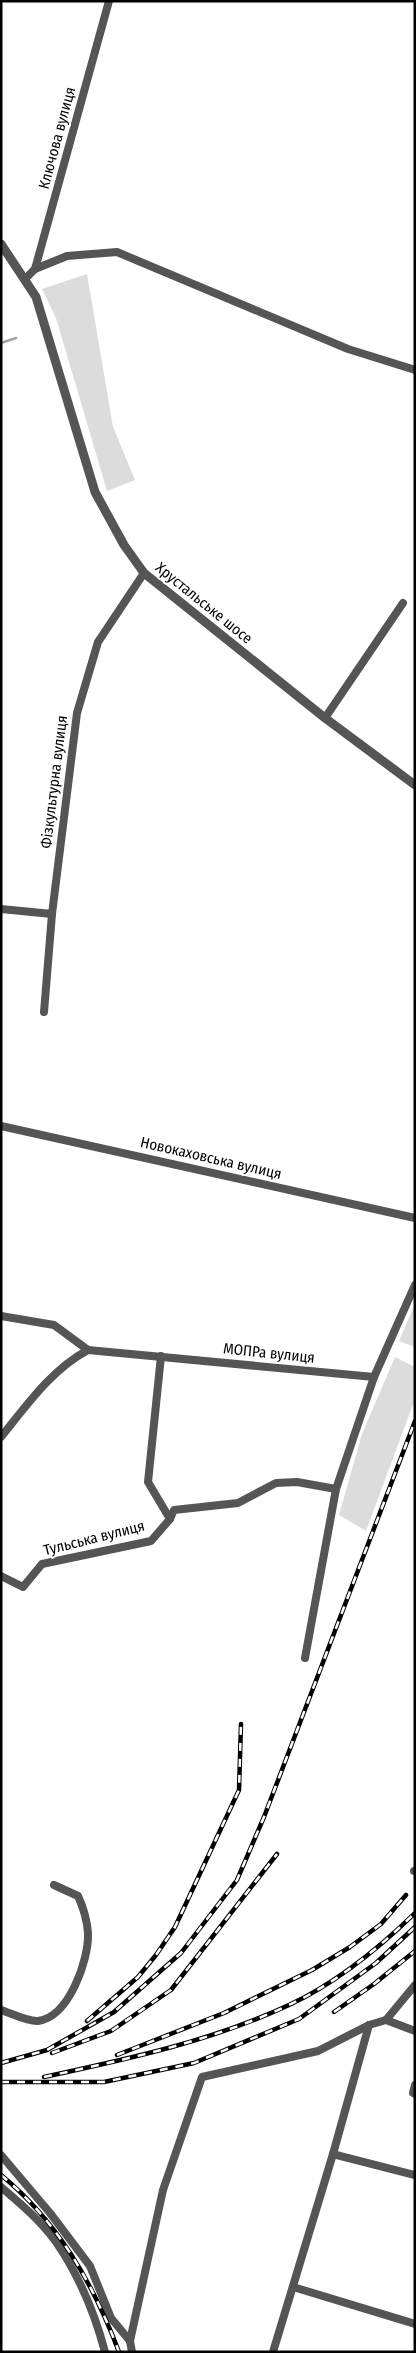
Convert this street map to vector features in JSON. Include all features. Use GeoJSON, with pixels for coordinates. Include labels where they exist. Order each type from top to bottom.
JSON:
{"type":"FeatureCollection","features":[{"type":"Feature","properties":{"kind":"street","name":"Ключова вулиця"},"geometry":{"type":"LineString","coordinates":[[35,269],[109,1]]}},
{"type":"Feature","properties":{"kind":"street","name":"Хрустальське шосе"},"geometry":{"type":"LineString","coordinates":[[1,244],[36,297],[95,492],[124,545],[144,572],[326,718],[415,785]]}},
{"type":"Feature","properties":{"kind":"street"},"geometry":{"type":"LineString","coordinates":[[24,279],[35,269],[67,256],[117,252],[348,349],[415,370]]}},
{"type":"Feature","properties":{"kind":"street","name":"Фізкультурна вулиця"},"geometry":{"type":"LineString","coordinates":[[44,1012],[52,914],[77,713],[98,642],[144,572]]}},
{"type":"Feature","properties":{"kind":"street"},"geometry":{"type":"LineString","coordinates":[[326,718],[403,604]]}},
{"type":"Feature","properties":{"kind":"street"},"geometry":{"type":"LineString","coordinates":[[1,909],[52,914]]}},
{"type":"Feature","properties":{"kind":"street","name":"Новокаховська вулиця"},"geometry":{"type":"LineString","coordinates":[[1,1126],[415,1218]]}},
{"type":"Feature","properties":{"kind":"street"},"geometry":{"type":"LineString","coordinates":[[305,1658],[336,1489],[374,1377],[415,1285]]}},
{"type":"Feature","properties":{"kind":"street"},"geometry":{"type":"LineString","coordinates":[[1,1316],[54,1325],[88,1350],[62,1365],[37,1392],[1,1437]]}},
{"type":"Feature","properties":{"kind":"street","name":"МОПРа вулиця"},"geometry":{"type":"LineString","coordinates":[[88,1350],[374,1377]]}},
{"type":"Feature","properties":{"kind":"street"},"geometry":{"type":"LineString","coordinates":[[161,1356],[148,1482],[170,1519]]}},
{"type":"Feature","properties":{"kind":"street","name":"Тульська вулиця"},"geometry":{"type":"LineString","coordinates":[[1,1576],[22,1587],[42,1564],[151,1541],[170,1519],[174,1510],[238,1503],[276,1484],[297,1482],[336,1489]]}},
{"type":"Feature","properties":{"kind":"street"},"geometry":{"type":"LineString","coordinates":[[1,2010],[36,2021],[52,2016],[76,1984],[85,1960],[88,1935],[86,1913],[78,1896],[54,1885]]}},
{"type":"Feature","properties":{"kind":"street"},"geometry":{"type":"LineString","coordinates":[[132,2352],[130,2341],[163,2190],[202,2077],[318,2051],[369,2025],[386,2020],[415,1985]]}},
{"type":"Feature","properties":{"kind":"street"},"geometry":{"type":"LineString","coordinates":[[386,2020],[415,2031]]}},
{"type":"Feature","properties":{"kind":"street"},"geometry":{"type":"LineString","coordinates":[[272,2352],[294,2287],[369,2025]]}},
{"type":"Feature","properties":{"kind":"street"},"geometry":{"type":"LineString","coordinates":[[415,2085],[412,2093],[415,2094]]}},
{"type":"Feature","properties":{"kind":"street"},"geometry":{"type":"LineString","coordinates":[[333,2154],[415,2175]]}},
{"type":"Feature","properties":{"kind":"street"},"geometry":{"type":"LineString","coordinates":[[1,2155],[50,2213],[90,2266],[111,2318],[130,2341]]}},
{"type":"Feature","properties":{"kind":"street"},"geometry":{"type":"LineString","coordinates":[[1,2187],[23,2206],[55,2241],[91,2311],[105,2352]]}},
{"type":"Feature","properties":{"kind":"street"},"geometry":{"type":"LineString","coordinates":[[294,2287],[415,2324]]}},
{"type":"Feature","properties":{"kind":"shaded area"},"geometry":{"type":"Polygon","coordinates":[[[87,274],[113,427],[135,480],[107,491],[56,318],[42,289],[87,274]]]}},
{"type":"Feature","properties":{"kind":"shaded area"},"geometry":{"type":"Polygon","coordinates":[[[415,1304],[415,1347],[399,1341],[415,1304]]]}},
{"type":"Feature","properties":{"kind":"shaded area"},"geometry":{"type":"Polygon","coordinates":[[[395,1357],[415,1367],[415,1399],[366,1531],[339,1515],[362,1434],[395,1357]]]}},
{"type":"Feature","properties":{"kind":"waterway"},"geometry":{"type":"LineString","coordinates":[[1,343],[16,338]]}},
{"type":"Feature","properties":{"kind":"railway"},"geometry":{"type":"LineString","coordinates":[[1,2063],[47,2050],[114,2012],[181,1953],[237,1880],[264,1817],[415,1421]]}},
{"type":"Feature","properties":{"kind":"railway"},"geometry":{"type":"LineString","coordinates":[[87,2021],[138,1977],[175,1927],[239,1790],[241,1724]]}},
{"type":"Feature","properties":{"kind":"railway"},"geometry":{"type":"LineString","coordinates":[[52,2053],[111,2031],[171,1990],[277,1854]]}},
{"type":"Feature","properties":{"kind":"railway"},"geometry":{"type":"LineString","coordinates":[[117,2055],[224,2013],[312,1970],[350,1947],[381,1924],[406,1895]]}},
{"type":"Feature","properties":{"kind":"railway"},"geometry":{"type":"LineString","coordinates":[[44,2077],[169,2048],[260,2018],[289,2005],[340,1976],[415,1913]]}},
{"type":"Feature","properties":{"kind":"railway"},"geometry":{"type":"LineString","coordinates":[[1,2082],[104,2082],[194,2063],[299,2019],[376,1963],[415,1927]]}},
{"type":"Feature","properties":{"kind":"railway"},"geometry":{"type":"LineString","coordinates":[[334,2012],[374,1984],[415,1951]]}},
{"type":"Feature","properties":{"kind":"railway"},"geometry":{"type":"LineString","coordinates":[[1,2175],[40,2213],[72,2255],[98,2302],[119,2352]]}}]}
